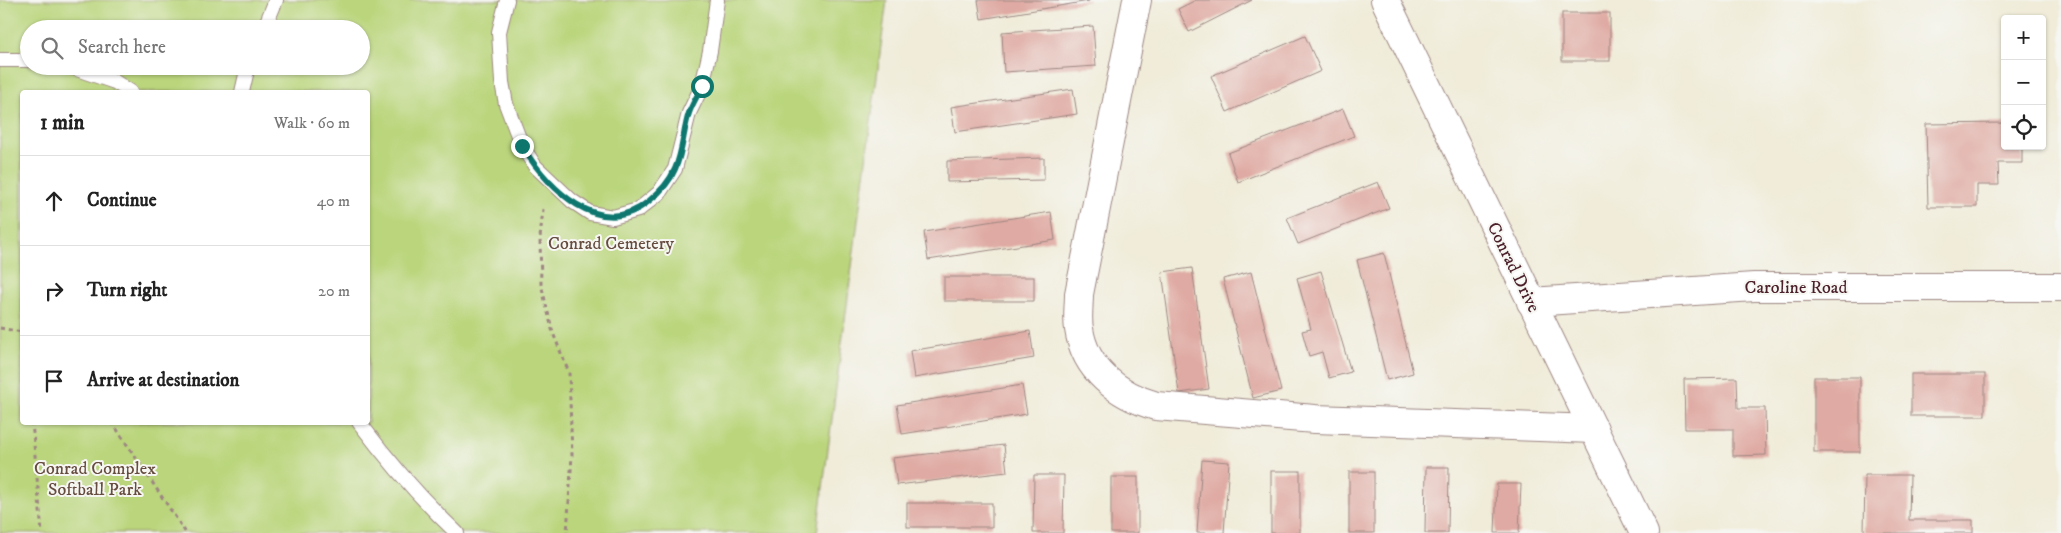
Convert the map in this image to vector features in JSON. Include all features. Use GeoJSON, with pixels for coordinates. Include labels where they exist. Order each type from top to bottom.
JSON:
{"type":"FeatureCollection","features":[{"type":"Feature","properties":{"kind":"street"},"geometry":{"type":"LineString","coordinates":[[1137,0],[1080,294],[1079,329],[1084,347],[1104,379],[1137,400],[1156,406],[1315,420],[1594,429]]}},
{"type":"Feature","properties":{"kind":"street","name":"Conrad Drive"},"geometry":{"type":"LineString","coordinates":[[1385,0],[1644,533]]}},
{"type":"Feature","properties":{"kind":"street","name":"Caroline Road"},"geometry":{"type":"LineString","coordinates":[[1531,302],[1754,287],[2061,287]]}},
{"type":"Feature","properties":{"kind":"lane"},"geometry":{"type":"LineString","coordinates":[[268,20],[276,0]]}},
{"type":"Feature","properties":{"kind":"lane"},"geometry":{"type":"LineString","coordinates":[[507,0],[499,32],[502,82],[506,104],[522,146],[535,166],[572,201],[590,213],[613,217],[638,210],[659,193],[675,169],[689,113],[702,86],[710,51],[717,0]]}},
{"type":"Feature","properties":{"kind":"lane"},"geometry":{"type":"LineString","coordinates":[[0,60],[20,60]]}},
{"type":"Feature","properties":{"kind":"lane"},"geometry":{"type":"LineString","coordinates":[[94,75],[115,82],[128,90]]}},
{"type":"Feature","properties":{"kind":"lane"},"geometry":{"type":"LineString","coordinates":[[242,90],[246,75]]}},
{"type":"Feature","properties":{"kind":"lane"},"geometry":{"type":"LineString","coordinates":[[361,425],[384,455],[425,502],[457,533]]}},
{"type":"Feature","properties":{"kind":"path"},"geometry":{"type":"LineString","coordinates":[[546,177],[540,238],[541,284],[553,333],[569,374],[572,455],[567,533]]}},
{"type":"Feature","properties":{"kind":"path"},"geometry":{"type":"LineString","coordinates":[[0,328],[20,332]]}},
{"type":"Feature","properties":{"kind":"path"},"geometry":{"type":"LineString","coordinates":[[32,425],[42,533]]}},
{"type":"Feature","properties":{"kind":"path"},"geometry":{"type":"LineString","coordinates":[[114,425],[186,533]]}},
{"type":"Feature","properties":{"kind":"green space","name":"Conrad Cemetery"},"geometry":{"type":"Polygon","coordinates":[[[0,0],[887,0],[817,533],[0,533],[0,0]]]}},
{"type":"Feature","properties":{"kind":"building"},"geometry":{"type":"Polygon","coordinates":[[[978,0],[1089,0],[1089,1],[981,19],[978,0]]]}},
{"type":"Feature","properties":{"kind":"building"},"geometry":{"type":"Polygon","coordinates":[[[1196,0],[1252,0],[1189,32],[1178,9],[1196,0]]]}},
{"type":"Feature","properties":{"kind":"building"},"geometry":{"type":"Polygon","coordinates":[[[1562,13],[1610,13],[1610,61],[1562,61],[1562,13]]]}},
{"type":"Feature","properties":{"kind":"building"},"geometry":{"type":"Polygon","coordinates":[[[1093,26],[1096,66],[1004,72],[1002,32],[1093,26]]]}},
{"type":"Feature","properties":{"kind":"building"},"geometry":{"type":"Polygon","coordinates":[[[1305,36],[1321,71],[1227,112],[1211,76],[1305,36]]]}},
{"type":"Feature","properties":{"kind":"building"},"geometry":{"type":"Polygon","coordinates":[[[1073,89],[1077,114],[955,132],[951,107],[1073,89]]]}},
{"type":"Feature","properties":{"kind":"building"},"geometry":{"type":"Polygon","coordinates":[[[1343,109],[1354,136],[1238,182],[1228,153],[1343,109]]]}},
{"type":"Feature","properties":{"kind":"building"},"geometry":{"type":"Polygon","coordinates":[[[2001,123],[2001,150],[2022,150],[2022,163],[1998,163],[1999,185],[1977,185],[1977,207],[1928,207],[1926,124],[2001,123]]]}},
{"type":"Feature","properties":{"kind":"building"},"geometry":{"type":"Polygon","coordinates":[[[1044,158],[1044,180],[947,182],[947,161],[1044,158]]]}},
{"type":"Feature","properties":{"kind":"building"},"geometry":{"type":"Polygon","coordinates":[[[1378,182],[1389,208],[1298,244],[1287,218],[1378,182]]]}},
{"type":"Feature","properties":{"kind":"building"},"geometry":{"type":"Polygon","coordinates":[[[1051,212],[1055,240],[928,260],[924,232],[1051,212]]]}},
{"type":"Feature","properties":{"kind":"building"},"geometry":{"type":"Polygon","coordinates":[[[1384,253],[1413,373],[1387,380],[1357,260],[1384,253]]]}},
{"type":"Feature","properties":{"kind":"building"},"geometry":{"type":"Polygon","coordinates":[[[1192,268],[1209,389],[1179,393],[1162,272],[1192,268]]]}},
{"type":"Feature","properties":{"kind":"building"},"geometry":{"type":"Polygon","coordinates":[[[1321,271],[1351,372],[1329,378],[1322,352],[1309,356],[1302,331],[1311,329],[1297,278],[1321,271]]]}},
{"type":"Feature","properties":{"kind":"building"},"geometry":{"type":"Polygon","coordinates":[[[1251,272],[1281,391],[1253,398],[1223,279],[1251,272]]]}},
{"type":"Feature","properties":{"kind":"building"},"geometry":{"type":"Polygon","coordinates":[[[944,277],[1034,277],[1034,301],[944,301],[944,277]]]}},
{"type":"Feature","properties":{"kind":"building"},"geometry":{"type":"Polygon","coordinates":[[[1030,331],[1034,358],[914,378],[910,351],[1030,331]]]}},
{"type":"Feature","properties":{"kind":"building"},"geometry":{"type":"Polygon","coordinates":[[[1911,374],[1985,374],[1985,416],[1911,416],[1911,374]]]}},
{"type":"Feature","properties":{"kind":"building"},"geometry":{"type":"Polygon","coordinates":[[[1814,377],[1860,377],[1860,452],[1814,452],[1814,377]]]}},
{"type":"Feature","properties":{"kind":"building"},"geometry":{"type":"Polygon","coordinates":[[[1737,378],[1738,408],[1765,408],[1766,455],[1733,456],[1733,429],[1685,429],[1684,379],[1737,378]]]}},
{"type":"Feature","properties":{"kind":"building"},"geometry":{"type":"Polygon","coordinates":[[[1022,385],[1027,414],[902,434],[897,405],[1022,385]]]}},
{"type":"Feature","properties":{"kind":"building"},"geometry":{"type":"Polygon","coordinates":[[[1004,445],[1007,472],[897,485],[893,458],[1004,445]]]}},
{"type":"Feature","properties":{"kind":"building"},"geometry":{"type":"Polygon","coordinates":[[[1202,460],[1229,462],[1224,533],[1197,533],[1202,460]]]}},
{"type":"Feature","properties":{"kind":"building"},"geometry":{"type":"Polygon","coordinates":[[[1426,467],[1449,467],[1448,533],[1425,533],[1426,467]]]}},
{"type":"Feature","properties":{"kind":"building"},"geometry":{"type":"Polygon","coordinates":[[[1271,471],[1300,471],[1300,533],[1271,533],[1271,471]]]}},
{"type":"Feature","properties":{"kind":"building"},"geometry":{"type":"Polygon","coordinates":[[[1349,472],[1374,472],[1374,533],[1349,533],[1349,472]]]}},
{"type":"Feature","properties":{"kind":"building"},"geometry":{"type":"Polygon","coordinates":[[[1034,475],[1064,475],[1063,533],[1033,533],[1034,475]]]}},
{"type":"Feature","properties":{"kind":"building"},"geometry":{"type":"Polygon","coordinates":[[[1865,475],[1910,475],[1909,520],[1973,520],[1973,533],[1864,533],[1865,475]]]}},
{"type":"Feature","properties":{"kind":"building"},"geometry":{"type":"Polygon","coordinates":[[[1111,477],[1138,477],[1138,533],[1111,533],[1111,477]]]}},
{"type":"Feature","properties":{"kind":"building"},"geometry":{"type":"Polygon","coordinates":[[[1497,484],[1521,484],[1519,533],[1495,533],[1497,484]]]}},
{"type":"Feature","properties":{"kind":"building"},"geometry":{"type":"Polygon","coordinates":[[[907,503],[992,503],[992,527],[907,527],[907,503]]]}},
{"type":"Feature","properties":{"kind":"route"},"geometry":{"type":"LineString","coordinates":[[522,146],[535,166],[546,177],[572,201],[590,213],[613,217],[638,210],[659,193],[675,169],[689,113],[702,86]]}},
{"type":"Feature","properties":{"kind":"park label","name":"Conrad Complex Softball Park"},"geometry":{"type":"Point","coordinates":[95,478]}}]}
